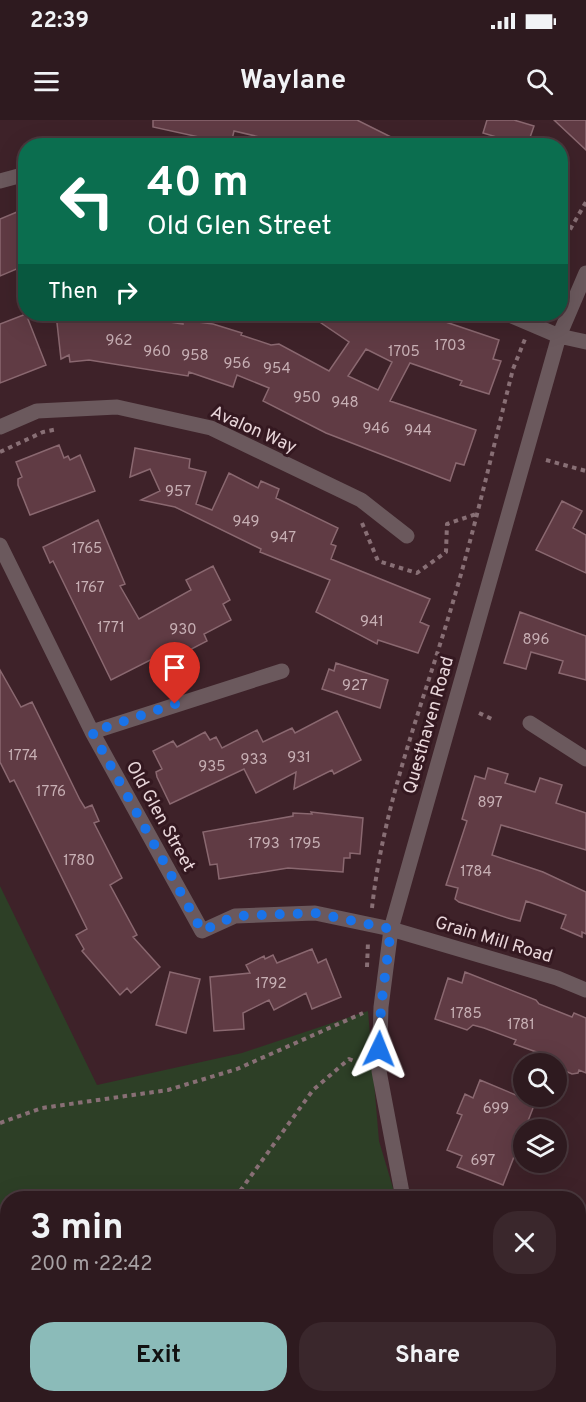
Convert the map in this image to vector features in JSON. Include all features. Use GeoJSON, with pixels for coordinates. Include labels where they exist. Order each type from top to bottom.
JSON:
{"type":"FeatureCollection","features":[{"type":"Feature","properties":{"kind":"street"},"geometry":{"type":"LineString","coordinates":[[0,181],[18,176]]}},
{"type":"Feature","properties":{"kind":"street","name":"Questhaven Road"},"geometry":{"type":"LineString","coordinates":[[568,315],[586,273]]}},
{"type":"Feature","properties":{"kind":"street"},"geometry":{"type":"LineString","coordinates":[[524,321],[559,336],[586,342]]}},
{"type":"Feature","properties":{"kind":"street","name":"Questhaven Road"},"geometry":{"type":"LineString","coordinates":[[402,1191],[378,1071],[381,1007],[391,929],[559,336],[565,321]]}},
{"type":"Feature","properties":{"kind":"street","name":"Avalon Way"},"geometry":{"type":"LineString","coordinates":[[0,428],[38,411],[117,407],[211,428],[361,500],[407,536]]}},
{"type":"Feature","properties":{"kind":"street","name":"Old Glen Street"},"geometry":{"type":"LineString","coordinates":[[0,545],[92,732],[202,931],[235,916],[315,913],[391,929]]}},
{"type":"Feature","properties":{"kind":"street"},"geometry":{"type":"LineString","coordinates":[[92,732],[282,671]]}},
{"type":"Feature","properties":{"kind":"street"},"geometry":{"type":"LineString","coordinates":[[530,723],[586,759]]}},
{"type":"Feature","properties":{"kind":"street","name":"Grain Mill Road"},"geometry":{"type":"LineString","coordinates":[[391,929],[557,978],[586,990]]}},
{"type":"Feature","properties":{"kind":"path"},"geometry":{"type":"LineString","coordinates":[[568,233],[586,202]]}},
{"type":"Feature","properties":{"kind":"path"},"geometry":{"type":"LineString","coordinates":[[367,968],[377,857],[402,762],[455,594],[513,369],[531,324]]}},
{"type":"Feature","properties":{"kind":"path"},"geometry":{"type":"LineString","coordinates":[[0,452],[43,432],[65,427]]}},
{"type":"Feature","properties":{"kind":"path"},"geometry":{"type":"LineString","coordinates":[[546,460],[586,471]]}},
{"type":"Feature","properties":{"kind":"path"},"geometry":{"type":"LineString","coordinates":[[361,522],[378,561],[417,573],[446,552],[447,524],[476,514]]}},
{"type":"Feature","properties":{"kind":"path"},"geometry":{"type":"LineString","coordinates":[[479,713],[494,720]]}},
{"type":"Feature","properties":{"kind":"path"},"geometry":{"type":"LineString","coordinates":[[0,1123],[42,1108],[168,1090],[237,1069],[317,1031],[368,1011]]}},
{"type":"Feature","properties":{"kind":"path"},"geometry":{"type":"LineString","coordinates":[[240,1191],[313,1090],[330,1073],[349,1059],[378,1071]]}},
{"type":"Feature","properties":{"kind":"green space"},"geometry":{"type":"Polygon","coordinates":[[[0,886],[97,1085],[242,1053],[368,1011],[379,1141],[394,1191],[0,1191],[0,886]]]}},
{"type":"Feature","properties":{"kind":"building"},"geometry":{"type":"Polygon","coordinates":[[[153,120],[357,120],[393,138],[264,138],[234,131],[232,138],[203,138],[153,127],[153,120]]]}},
{"type":"Feature","properties":{"kind":"building"},"geometry":{"type":"Polygon","coordinates":[[[487,120],[514,120],[534,126],[530,138],[500,138],[483,133],[487,120]]]}},
{"type":"Feature","properties":{"kind":"building"},"geometry":{"type":"Polygon","coordinates":[[[554,120],[586,120],[586,150],[554,120]]]}},
{"type":"Feature","properties":{"kind":"building"},"geometry":{"type":"Polygon","coordinates":[[[17,212],[18,214],[18,268],[0,276],[0,219],[17,212]]]}},
{"type":"Feature","properties":{"kind":"building"},"geometry":{"type":"Polygon","coordinates":[[[18,317],[18,321],[29,321],[46,365],[0,383],[0,324],[18,317]]]}},
{"type":"Feature","properties":{"kind":"building"},"geometry":{"type":"Polygon","coordinates":[[[57,321],[164,321],[183,324],[183,321],[190,321],[213,324],[271,345],[279,344],[329,371],[349,342],[318,321],[443,321],[499,340],[493,359],[501,361],[489,394],[460,385],[462,381],[410,363],[390,401],[476,430],[464,465],[456,463],[450,481],[326,433],[263,401],[269,388],[237,375],[233,387],[189,372],[188,376],[89,360],[70,362],[69,355],[61,359],[57,321]],[[366,349],[348,376],[378,390],[392,362],[366,349]]]}},
{"type":"Feature","properties":{"kind":"building"},"geometry":{"type":"Polygon","coordinates":[[[59,445],[64,458],[68,456],[70,460],[80,455],[95,491],[30,515],[18,485],[18,479],[22,477],[16,462],[59,445]]]}},
{"type":"Feature","properties":{"kind":"building"},"geometry":{"type":"Polygon","coordinates":[[[135,448],[190,459],[189,468],[206,472],[196,504],[212,510],[229,473],[258,488],[261,481],[279,489],[276,498],[338,528],[331,544],[336,546],[331,559],[430,599],[420,622],[429,626],[418,653],[378,640],[377,644],[316,612],[330,580],[260,552],[261,549],[175,507],[141,500],[160,491],[150,469],[130,477],[135,448]]]}},
{"type":"Feature","properties":{"kind":"building"},"geometry":{"type":"Polygon","coordinates":[[[562,501],[582,511],[573,528],[586,535],[586,573],[536,550],[562,501]]]}},
{"type":"Feature","properties":{"kind":"building"},"geometry":{"type":"Polygon","coordinates":[[[98,520],[125,584],[120,586],[139,619],[191,590],[186,580],[213,566],[230,600],[223,604],[231,620],[204,634],[207,641],[180,655],[176,647],[111,680],[53,561],[50,563],[43,547],[98,520]]]}},
{"type":"Feature","properties":{"kind":"building"},"geometry":{"type":"Polygon","coordinates":[[[520,612],[586,636],[586,680],[559,673],[563,661],[531,652],[526,669],[504,663],[520,612]]]}},
{"type":"Feature","properties":{"kind":"building"},"geometry":{"type":"Polygon","coordinates":[[[336,663],[388,680],[380,708],[322,689],[329,669],[334,671],[336,663]]]}},
{"type":"Feature","properties":{"kind":"building"},"geometry":{"type":"Polygon","coordinates":[[[0,670],[21,707],[32,702],[80,800],[85,808],[92,805],[99,821],[94,823],[122,878],[110,885],[137,935],[133,937],[160,967],[131,993],[127,988],[120,995],[82,951],[84,949],[76,935],[87,929],[14,780],[10,782],[0,762],[0,670]]]}},
{"type":"Feature","properties":{"kind":"building"},"geometry":{"type":"Polygon","coordinates":[[[337,711],[361,760],[334,774],[332,770],[294,789],[296,772],[256,793],[244,769],[170,804],[157,777],[156,772],[162,769],[153,751],[173,741],[177,747],[205,732],[210,740],[216,737],[222,748],[257,730],[263,742],[292,728],[295,733],[337,711]]]}},
{"type":"Feature","properties":{"kind":"building"},"geometry":{"type":"Polygon","coordinates":[[[488,768],[508,774],[505,783],[535,792],[540,778],[562,785],[556,803],[586,813],[586,850],[501,825],[492,855],[543,872],[586,892],[586,934],[582,932],[582,937],[561,928],[566,915],[526,901],[520,921],[511,919],[459,902],[455,899],[458,888],[446,885],[467,821],[462,819],[475,776],[485,779],[488,768]]]}},
{"type":"Feature","properties":{"kind":"building"},"geometry":{"type":"Polygon","coordinates":[[[311,812],[363,818],[360,854],[350,853],[350,858],[344,858],[343,872],[288,868],[219,879],[217,864],[210,865],[203,832],[293,816],[293,813],[312,814],[311,812]]]}},
{"type":"Feature","properties":{"kind":"building"},"geometry":{"type":"Polygon","coordinates":[[[312,949],[318,963],[326,959],[341,997],[312,1009],[306,993],[274,1010],[269,1000],[243,1013],[244,1029],[214,1031],[210,977],[250,973],[246,965],[264,956],[265,959],[273,955],[277,963],[312,949]]]}},
{"type":"Feature","properties":{"kind":"building"},"geometry":{"type":"Polygon","coordinates":[[[170,972],[200,979],[186,1033],[156,1025],[170,972]]]}},
{"type":"Feature","properties":{"kind":"building"},"geometry":{"type":"Polygon","coordinates":[[[465,972],[572,1017],[574,1013],[586,1018],[586,1073],[579,1070],[578,1073],[572,1074],[567,1072],[567,1053],[539,1053],[514,1044],[516,1040],[484,1028],[473,1025],[467,1030],[435,1019],[448,978],[462,983],[465,972]]]}},
{"type":"Feature","properties":{"kind":"building"},"geometry":{"type":"Polygon","coordinates":[[[480,1080],[513,1094],[513,1107],[533,1107],[529,1119],[513,1119],[513,1159],[503,1185],[457,1167],[462,1156],[447,1150],[462,1115],[457,1113],[465,1094],[473,1098],[480,1080]]]}},
{"type":"Feature","properties":{"kind":"route"},"geometry":{"type":"LineString","coordinates":[[175,704],[92,732],[202,931],[235,916],[315,913],[391,929],[381,1007],[379,1049]]}}]}
